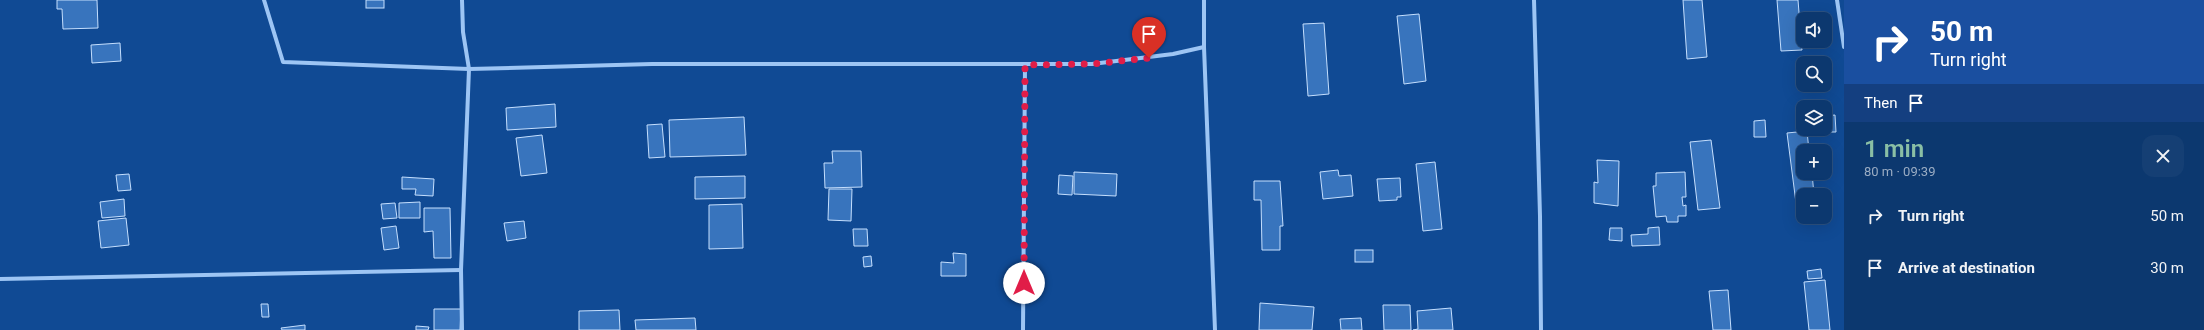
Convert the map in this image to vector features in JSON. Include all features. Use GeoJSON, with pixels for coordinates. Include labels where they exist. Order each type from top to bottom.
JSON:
{"type":"FeatureCollection","features":[{"type":"Feature","properties":{"kind":"street"},"geometry":{"type":"LineString","coordinates":[[264,0],[283,62],[469,69],[652,64],[1092,64],[1136,60],[1204,47]]}},
{"type":"Feature","properties":{"kind":"street"},"geometry":{"type":"LineString","coordinates":[[462,0],[463,32],[469,69],[461,270],[462,330]]}},
{"type":"Feature","properties":{"kind":"street"},"geometry":{"type":"LineString","coordinates":[[1204,0],[1204,47],[1215,330]]}},
{"type":"Feature","properties":{"kind":"street"},"geometry":{"type":"LineString","coordinates":[[1534,0],[1540,216],[1541,330]]}},
{"type":"Feature","properties":{"kind":"street"},"geometry":{"type":"LineString","coordinates":[[1837,0],[1844,47]]}},
{"type":"Feature","properties":{"kind":"street"},"geometry":{"type":"LineString","coordinates":[[1023,330],[1025,65]]}},
{"type":"Feature","properties":{"kind":"street"},"geometry":{"type":"LineString","coordinates":[[0,279],[461,270]]}},
{"type":"Feature","properties":{"kind":"building"},"geometry":{"type":"Polygon","coordinates":[[[57,0],[97,0],[98,28],[63,29],[62,9],[57,9],[57,0]]]}},
{"type":"Feature","properties":{"kind":"building"},"geometry":{"type":"Polygon","coordinates":[[[366,0],[384,0],[384,8],[366,8],[366,0]]]}},
{"type":"Feature","properties":{"kind":"building"},"geometry":{"type":"Polygon","coordinates":[[[1683,0],[1702,0],[1707,57],[1687,59],[1683,0]]]}},
{"type":"Feature","properties":{"kind":"building"},"geometry":{"type":"Polygon","coordinates":[[[1777,0],[1798,0],[1799,12],[1796,12],[1796,48],[1802,48],[1802,50],[1781,51],[1777,0]]]}},
{"type":"Feature","properties":{"kind":"building"},"geometry":{"type":"Polygon","coordinates":[[[1419,14],[1426,81],[1404,84],[1397,16],[1419,14]]]}},
{"type":"Feature","properties":{"kind":"building"},"geometry":{"type":"Polygon","coordinates":[[[1324,23],[1329,94],[1308,96],[1303,24],[1324,23]]]}},
{"type":"Feature","properties":{"kind":"building"},"geometry":{"type":"Polygon","coordinates":[[[120,43],[121,61],[92,63],[91,45],[120,43]]]}},
{"type":"Feature","properties":{"kind":"building"},"geometry":{"type":"Polygon","coordinates":[[[555,104],[556,127],[507,130],[506,108],[555,104]]]}},
{"type":"Feature","properties":{"kind":"building"},"geometry":{"type":"Polygon","coordinates":[[[1832,115],[1835,115],[1836,132],[1832,132],[1832,115]]]}},
{"type":"Feature","properties":{"kind":"building"},"geometry":{"type":"Polygon","coordinates":[[[744,117],[746,155],[670,157],[669,120],[744,117]]]}},
{"type":"Feature","properties":{"kind":"building"},"geometry":{"type":"Polygon","coordinates":[[[1765,120],[1766,137],[1754,137],[1754,121],[1765,120]]]}},
{"type":"Feature","properties":{"kind":"building"},"geometry":{"type":"Polygon","coordinates":[[[662,124],[665,157],[649,158],[647,125],[662,124]]]}},
{"type":"Feature","properties":{"kind":"building"},"geometry":{"type":"Polygon","coordinates":[[[1796,132],[1796,136],[1808,136],[1808,144],[1796,144],[1796,180],[1813,180],[1813,188],[1796,188],[1796,203],[1787,133],[1796,132]]]}},
{"type":"Feature","properties":{"kind":"building"},"geometry":{"type":"Polygon","coordinates":[[[542,135],[547,173],[521,176],[516,138],[542,135]]]}},
{"type":"Feature","properties":{"kind":"building"},"geometry":{"type":"Polygon","coordinates":[[[1711,140],[1720,208],[1698,210],[1690,142],[1711,140]]]}},
{"type":"Feature","properties":{"kind":"building"},"geometry":{"type":"Polygon","coordinates":[[[832,151],[861,151],[862,187],[825,188],[824,163],[833,163],[832,151]]]}},
{"type":"Feature","properties":{"kind":"building"},"geometry":{"type":"Polygon","coordinates":[[[1597,160],[1619,161],[1618,206],[1594,203],[1594,182],[1598,183],[1597,160]]]}},
{"type":"Feature","properties":{"kind":"building"},"geometry":{"type":"Polygon","coordinates":[[[1435,162],[1442,229],[1423,231],[1416,164],[1435,162]]]}},
{"type":"Feature","properties":{"kind":"building"},"geometry":{"type":"Polygon","coordinates":[[[1338,170],[1339,176],[1351,175],[1353,196],[1323,199],[1320,172],[1338,170]]]}},
{"type":"Feature","properties":{"kind":"building"},"geometry":{"type":"Polygon","coordinates":[[[1074,172],[1117,174],[1116,196],[1074,194],[1074,172]]]}},
{"type":"Feature","properties":{"kind":"building"},"geometry":{"type":"Polygon","coordinates":[[[1685,172],[1686,197],[1682,197],[1683,206],[1686,205],[1686,216],[1678,216],[1678,222],[1667,222],[1666,216],[1656,217],[1653,186],[1656,186],[1656,173],[1685,172]]]}},
{"type":"Feature","properties":{"kind":"building"},"geometry":{"type":"Polygon","coordinates":[[[129,174],[131,190],[118,191],[116,175],[129,174]]]}},
{"type":"Feature","properties":{"kind":"building"},"geometry":{"type":"Polygon","coordinates":[[[1059,175],[1073,176],[1072,195],[1058,194],[1059,175]]]}},
{"type":"Feature","properties":{"kind":"building"},"geometry":{"type":"Polygon","coordinates":[[[745,176],[745,198],[695,199],[695,177],[745,176]]]}},
{"type":"Feature","properties":{"kind":"building"},"geometry":{"type":"Polygon","coordinates":[[[402,177],[434,179],[433,196],[415,195],[416,189],[402,189],[402,177]]]}},
{"type":"Feature","properties":{"kind":"building"},"geometry":{"type":"Polygon","coordinates":[[[1400,178],[1401,197],[1397,197],[1397,200],[1379,201],[1377,179],[1400,178]]]}},
{"type":"Feature","properties":{"kind":"building"},"geometry":{"type":"Polygon","coordinates":[[[1254,181],[1280,181],[1283,226],[1280,226],[1280,250],[1262,250],[1261,200],[1254,200],[1254,181]]]}},
{"type":"Feature","properties":{"kind":"building"},"geometry":{"type":"Polygon","coordinates":[[[829,189],[852,189],[851,221],[828,220],[829,189]]]}},
{"type":"Feature","properties":{"kind":"building"},"geometry":{"type":"Polygon","coordinates":[[[124,199],[125,216],[102,218],[100,202],[124,199]]]}},
{"type":"Feature","properties":{"kind":"building"},"geometry":{"type":"Polygon","coordinates":[[[420,202],[420,218],[399,218],[399,203],[420,202]]]}},
{"type":"Feature","properties":{"kind":"building"},"geometry":{"type":"Polygon","coordinates":[[[395,203],[397,218],[383,219],[381,204],[395,203]]]}},
{"type":"Feature","properties":{"kind":"building"},"geometry":{"type":"Polygon","coordinates":[[[742,204],[743,248],[709,249],[709,205],[742,204]]]}},
{"type":"Feature","properties":{"kind":"building"},"geometry":{"type":"Polygon","coordinates":[[[424,208],[450,208],[451,258],[434,258],[433,231],[424,232],[424,208]]]}},
{"type":"Feature","properties":{"kind":"building"},"geometry":{"type":"Polygon","coordinates":[[[126,218],[129,245],[101,248],[98,221],[126,218]]]}},
{"type":"Feature","properties":{"kind":"building"},"geometry":{"type":"Polygon","coordinates":[[[524,221],[526,238],[507,241],[504,223],[524,221]]]}},
{"type":"Feature","properties":{"kind":"building"},"geometry":{"type":"Polygon","coordinates":[[[396,226],[399,248],[384,250],[381,228],[396,226]]]}},
{"type":"Feature","properties":{"kind":"building"},"geometry":{"type":"Polygon","coordinates":[[[1659,227],[1660,245],[1632,246],[1631,235],[1648,234],[1648,228],[1659,227]]]}},
{"type":"Feature","properties":{"kind":"building"},"geometry":{"type":"Polygon","coordinates":[[[1610,228],[1622,228],[1622,241],[1609,240],[1610,228]]]}},
{"type":"Feature","properties":{"kind":"building"},"geometry":{"type":"Polygon","coordinates":[[[853,229],[867,229],[868,246],[854,246],[853,229]]]}},
{"type":"Feature","properties":{"kind":"building"},"geometry":{"type":"Polygon","coordinates":[[[1355,250],[1373,250],[1373,262],[1355,262],[1355,250]]]}},
{"type":"Feature","properties":{"kind":"building"},"geometry":{"type":"Polygon","coordinates":[[[953,253],[966,254],[966,276],[941,276],[941,262],[954,263],[953,253]]]}},
{"type":"Feature","properties":{"kind":"building"},"geometry":{"type":"Polygon","coordinates":[[[871,256],[872,266],[864,267],[863,257],[871,256]]]}},
{"type":"Feature","properties":{"kind":"building"},"geometry":{"type":"Polygon","coordinates":[[[1821,269],[1822,278],[1808,279],[1807,271],[1821,269]]]}},
{"type":"Feature","properties":{"kind":"building"},"geometry":{"type":"Polygon","coordinates":[[[1825,280],[1830,330],[1809,330],[1804,282],[1825,280]]]}},
{"type":"Feature","properties":{"kind":"building"},"geometry":{"type":"Polygon","coordinates":[[[1728,290],[1731,330],[1713,330],[1709,291],[1728,290]]]}},
{"type":"Feature","properties":{"kind":"building"},"geometry":{"type":"Polygon","coordinates":[[[1260,303],[1314,307],[1312,330],[1259,330],[1260,303]]]}},
{"type":"Feature","properties":{"kind":"building"},"geometry":{"type":"Polygon","coordinates":[[[261,304],[268,304],[269,317],[262,317],[261,304]]]}},
{"type":"Feature","properties":{"kind":"building"},"geometry":{"type":"Polygon","coordinates":[[[1383,305],[1410,305],[1411,330],[1384,330],[1383,305]]]}},
{"type":"Feature","properties":{"kind":"building"},"geometry":{"type":"Polygon","coordinates":[[[1451,308],[1453,330],[1413,330],[1418,329],[1417,311],[1451,308]]]}},
{"type":"Feature","properties":{"kind":"building"},"geometry":{"type":"Polygon","coordinates":[[[434,309],[461,309],[460,330],[434,330],[434,309]]]}},
{"type":"Feature","properties":{"kind":"building"},"geometry":{"type":"Polygon","coordinates":[[[619,310],[620,330],[579,330],[579,311],[619,310]]]}},
{"type":"Feature","properties":{"kind":"building"},"geometry":{"type":"Polygon","coordinates":[[[695,318],[696,330],[636,330],[635,320],[695,318]]]}},
{"type":"Feature","properties":{"kind":"building"},"geometry":{"type":"Polygon","coordinates":[[[1361,318],[1362,330],[1341,330],[1340,319],[1361,318]]]}},
{"type":"Feature","properties":{"kind":"building"},"geometry":{"type":"Polygon","coordinates":[[[305,325],[305,330],[282,330],[281,328],[305,325]]]}},
{"type":"Feature","properties":{"kind":"building"},"geometry":{"type":"Polygon","coordinates":[[[416,326],[429,327],[428,330],[416,330],[416,326]]]}},
{"type":"Feature","properties":{"kind":"route"},"geometry":{"type":"LineString","coordinates":[[1024,283],[1025,65],[1092,64],[1149,58]]}}]}
